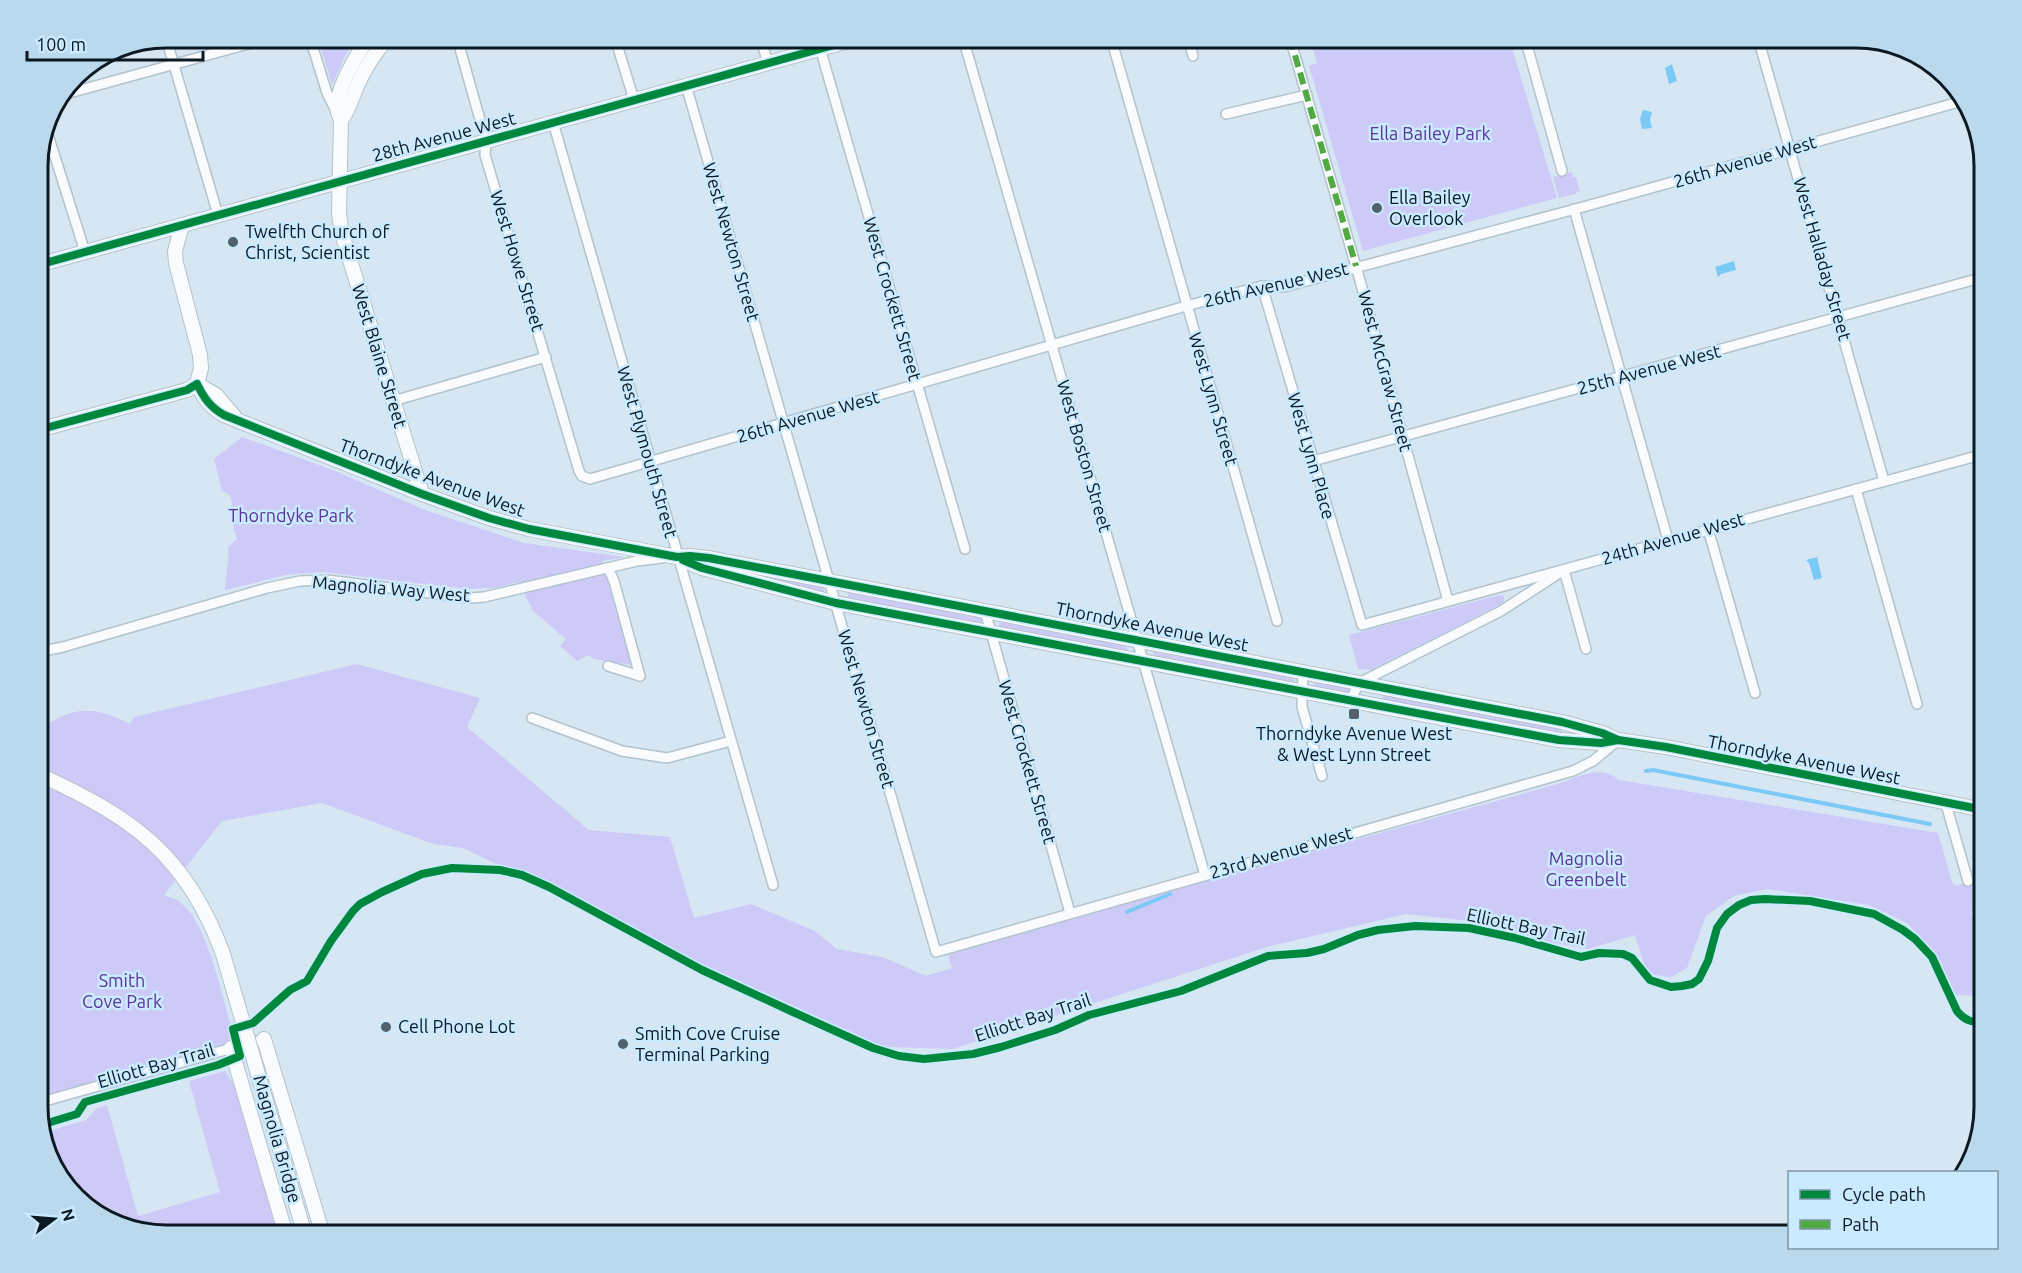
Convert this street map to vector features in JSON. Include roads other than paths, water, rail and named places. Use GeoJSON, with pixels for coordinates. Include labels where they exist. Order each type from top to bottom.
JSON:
{"type":"FeatureCollection","features":[{"type":"Feature","properties":{"kind":"main road","name":"West Blaine Street"},"geometry":{"type":"LineString","coordinates":[[362,48],[354,60],[337,107],[341,121],[339,214],[342,234],[422,494]]}},
{"type":"Feature","properties":{"kind":"main road"},"geometry":{"type":"LineString","coordinates":[[341,121],[350,108],[366,68],[381,48]]}},
{"type":"Feature","properties":{"kind":"main road","name":"28th Avenue West"},"geometry":{"type":"LineString","coordinates":[[48,262],[820,48]]}},
{"type":"Feature","properties":{"kind":"main road"},"geometry":{"type":"LineString","coordinates":[[48,427],[187,390],[197,384],[201,368],[200,355],[174,251],[182,225]]}},
{"type":"Feature","properties":{"kind":"main road","name":"Thorndyke Avenue West"},"geometry":{"type":"LineString","coordinates":[[197,384],[216,395],[240,422],[422,494],[529,529],[677,557],[702,568],[836,603],[1559,740],[1601,743],[1618,740]]}},
{"type":"Feature","properties":{"kind":"main road","name":"Thorndyke Avenue West"},"geometry":{"type":"LineString","coordinates":[[677,557],[709,558],[1302,671],[1562,722],[1618,740],[1767,766],[1974,808]]}},
{"type":"Feature","properties":{"kind":"main road","name":"Magnolia Bridge"},"geometry":{"type":"LineString","coordinates":[[48,779],[83,795],[132,825],[161,851],[198,898],[223,954],[302,1225]]}},
{"type":"Feature","properties":{"kind":"main road"},"geometry":{"type":"LineString","coordinates":[[264,1039],[320,1225]]}},
{"type":"Feature","properties":{"kind":"main road"},"geometry":{"type":"LineString","coordinates":[[231,1048],[283,1225]]}},
{"type":"Feature","properties":{"kind":"street"},"geometry":{"type":"LineString","coordinates":[[169,48],[218,215]]}},
{"type":"Feature","properties":{"kind":"street"},"geometry":{"type":"LineString","coordinates":[[74,92],[233,48]]}},
{"type":"Feature","properties":{"kind":"street"},"geometry":{"type":"LineString","coordinates":[[312,48],[327,93],[341,121]]}},
{"type":"Feature","properties":{"kind":"street","name":"West Howe Street"},"geometry":{"type":"LineString","coordinates":[[460,48],[486,141],[485,155],[579,471],[582,476],[589,479]]}},
{"type":"Feature","properties":{"kind":"street"},"geometry":{"type":"LineString","coordinates":[[618,48],[634,100]]}},
{"type":"Feature","properties":{"kind":"street"},"geometry":{"type":"LineString","coordinates":[[763,48],[768,63]]}},
{"type":"Feature","properties":{"kind":"street","name":"West Crockett Street"},"geometry":{"type":"LineString","coordinates":[[820,48],[965,549]]}},
{"type":"Feature","properties":{"kind":"street","name":"West Boston Street"},"geometry":{"type":"LineString","coordinates":[[966,48],[1205,875]]}},
{"type":"Feature","properties":{"kind":"street","name":"West Lynn Street"},"geometry":{"type":"LineString","coordinates":[[1114,48],[1277,621]]}},
{"type":"Feature","properties":{"kind":"street"},"geometry":{"type":"LineString","coordinates":[[1191,48],[1194,56]]}},
{"type":"Feature","properties":{"kind":"street","name":"West McGraw Street"},"geometry":{"type":"LineString","coordinates":[[1293,48],[1404,436],[1448,601]]}},
{"type":"Feature","properties":{"kind":"street"},"geometry":{"type":"LineString","coordinates":[[1528,48],[1562,171]]}},
{"type":"Feature","properties":{"kind":"street","name":"West Halladay Street"},"geometry":{"type":"LineString","coordinates":[[1761,48],[1884,481]]}},
{"type":"Feature","properties":{"kind":"street","name":"West Newton Street"},"geometry":{"type":"LineString","coordinates":[[686,85],[936,952]]}},
{"type":"Feature","properties":{"kind":"street"},"geometry":{"type":"LineString","coordinates":[[1226,114],[1307,94]]}},
{"type":"Feature","properties":{"kind":"street","name":"26th Avenue West"},"geometry":{"type":"LineString","coordinates":[[589,479],[1186,306],[1262,286],[1284,287],[1955,103]]}},
{"type":"Feature","properties":{"kind":"street","name":"West Plymouth Street"},"geometry":{"type":"LineString","coordinates":[[553,122],[773,885]]}},
{"type":"Feature","properties":{"kind":"street"},"geometry":{"type":"LineString","coordinates":[[51,142],[85,252]]}},
{"type":"Feature","properties":{"kind":"street"},"geometry":{"type":"LineString","coordinates":[[1574,209],[1668,540]]}},
{"type":"Feature","properties":{"kind":"street","name":"25th Avenue West"},"geometry":{"type":"LineString","coordinates":[[1313,461],[1974,280]]}},
{"type":"Feature","properties":{"kind":"street","name":"West Lynn Place"},"geometry":{"type":"LineString","coordinates":[[1262,286],[1362,625]]}},
{"type":"Feature","properties":{"kind":"street"},"geometry":{"type":"LineString","coordinates":[[393,401],[546,357]]}},
{"type":"Feature","properties":{"kind":"street","name":"24th Avenue West"},"geometry":{"type":"LineString","coordinates":[[1362,625],[1974,457]]}},
{"type":"Feature","properties":{"kind":"street"},"geometry":{"type":"LineString","coordinates":[[1856,489],[1917,704]]}},
{"type":"Feature","properties":{"kind":"street"},"geometry":{"type":"LineString","coordinates":[[1708,529],[1755,693]]}},
{"type":"Feature","properties":{"kind":"street","name":"Magnolia Way West"},"geometry":{"type":"LineString","coordinates":[[48,650],[267,588],[300,581],[327,580],[358,583],[470,598],[499,595],[655,558],[677,557]]}},
{"type":"Feature","properties":{"kind":"street"},"geometry":{"type":"LineString","coordinates":[[608,568],[614,581],[640,676],[608,666]]}},
{"type":"Feature","properties":{"kind":"street"},"geometry":{"type":"LineString","coordinates":[[1350,701],[1359,683],[1501,611],[1564,570],[1586,649]]}},
{"type":"Feature","properties":{"kind":"street","name":"West Crockett Street"},"geometry":{"type":"LineString","coordinates":[[985,611],[1070,913]]}},
{"type":"Feature","properties":{"kind":"street"},"geometry":{"type":"LineString","coordinates":[[1302,671],[1302,708],[1322,777]]}},
{"type":"Feature","properties":{"kind":"street"},"geometry":{"type":"LineString","coordinates":[[532,718],[622,751],[667,758],[730,741]]}},
{"type":"Feature","properties":{"kind":"street","name":"23rd Avenue West"},"geometry":{"type":"LineString","coordinates":[[936,952],[1573,771],[1593,761],[1618,740]]}},
{"type":"Feature","properties":{"kind":"street"},"geometry":{"type":"LineString","coordinates":[[1946,804],[1968,881]]}},
{"type":"Feature","properties":{"kind":"street"},"geometry":{"type":"LineString","coordinates":[[48,1100],[264,1039]]}},
{"type":"Feature","properties":{"kind":"water"},"geometry":{"type":"Polygon","coordinates":[[[1672,64],[1677,81],[1669,84],[1665,68],[1672,64]]]}},
{"type":"Feature","properties":{"kind":"water"},"geometry":{"type":"Polygon","coordinates":[[[1643,110],[1652,112],[1650,119],[1652,128],[1642,129],[1640,119],[1643,110]]]}},
{"type":"Feature","properties":{"kind":"water"},"geometry":{"type":"Polygon","coordinates":[[[1734,261],[1736,270],[1718,277],[1715,267],[1734,261]]]}},
{"type":"Feature","properties":{"kind":"water"},"geometry":{"type":"Polygon","coordinates":[[[1817,557],[1822,578],[1814,580],[1806,560],[1817,557]]]}},
{"type":"Feature","properties":{"kind":"waterway"},"geometry":{"type":"LineString","coordinates":[[1646,771],[1653,770],[1930,824]]}},
{"type":"Feature","properties":{"kind":"waterway"},"geometry":{"type":"LineString","coordinates":[[1127,912],[1170,894]]}},
{"type":"Feature","properties":{"kind":"place","name":"Ella Bailey Overlook"},"geometry":{"type":"Point","coordinates":[1377,208]}},
{"type":"Feature","properties":{"kind":"place","name":"Twelfth Church of Christ, Scientist"},"geometry":{"type":"Point","coordinates":[233,242]}},
{"type":"Feature","properties":{"kind":"place","name":"Thorndyke Avenue West & West Lynn Street"},"geometry":{"type":"Point","coordinates":[1354,714]}},
{"type":"Feature","properties":{"kind":"place","name":"Cell Phone Lot"},"geometry":{"type":"Point","coordinates":[386,1027]}},
{"type":"Feature","properties":{"kind":"place","name":"Smith Cove Cruise Terminal Parking"},"geometry":{"type":"Point","coordinates":[623,1044]}},
{"type":"Feature","properties":{"kind":"park label","name":"Ella Bailey Park"},"geometry":{"type":"Point","coordinates":[1430,134]}},
{"type":"Feature","properties":{"kind":"park label","name":"Thorndyke Park"},"geometry":{"type":"Point","coordinates":[291,516]}},
{"type":"Feature","properties":{"kind":"park label","name":"Magnolia Greenbelt"},"geometry":{"type":"Point","coordinates":[1586,869]}},
{"type":"Feature","properties":{"kind":"park label","name":"Smith Cove Park"},"geometry":{"type":"Point","coordinates":[122,991]}}]}
